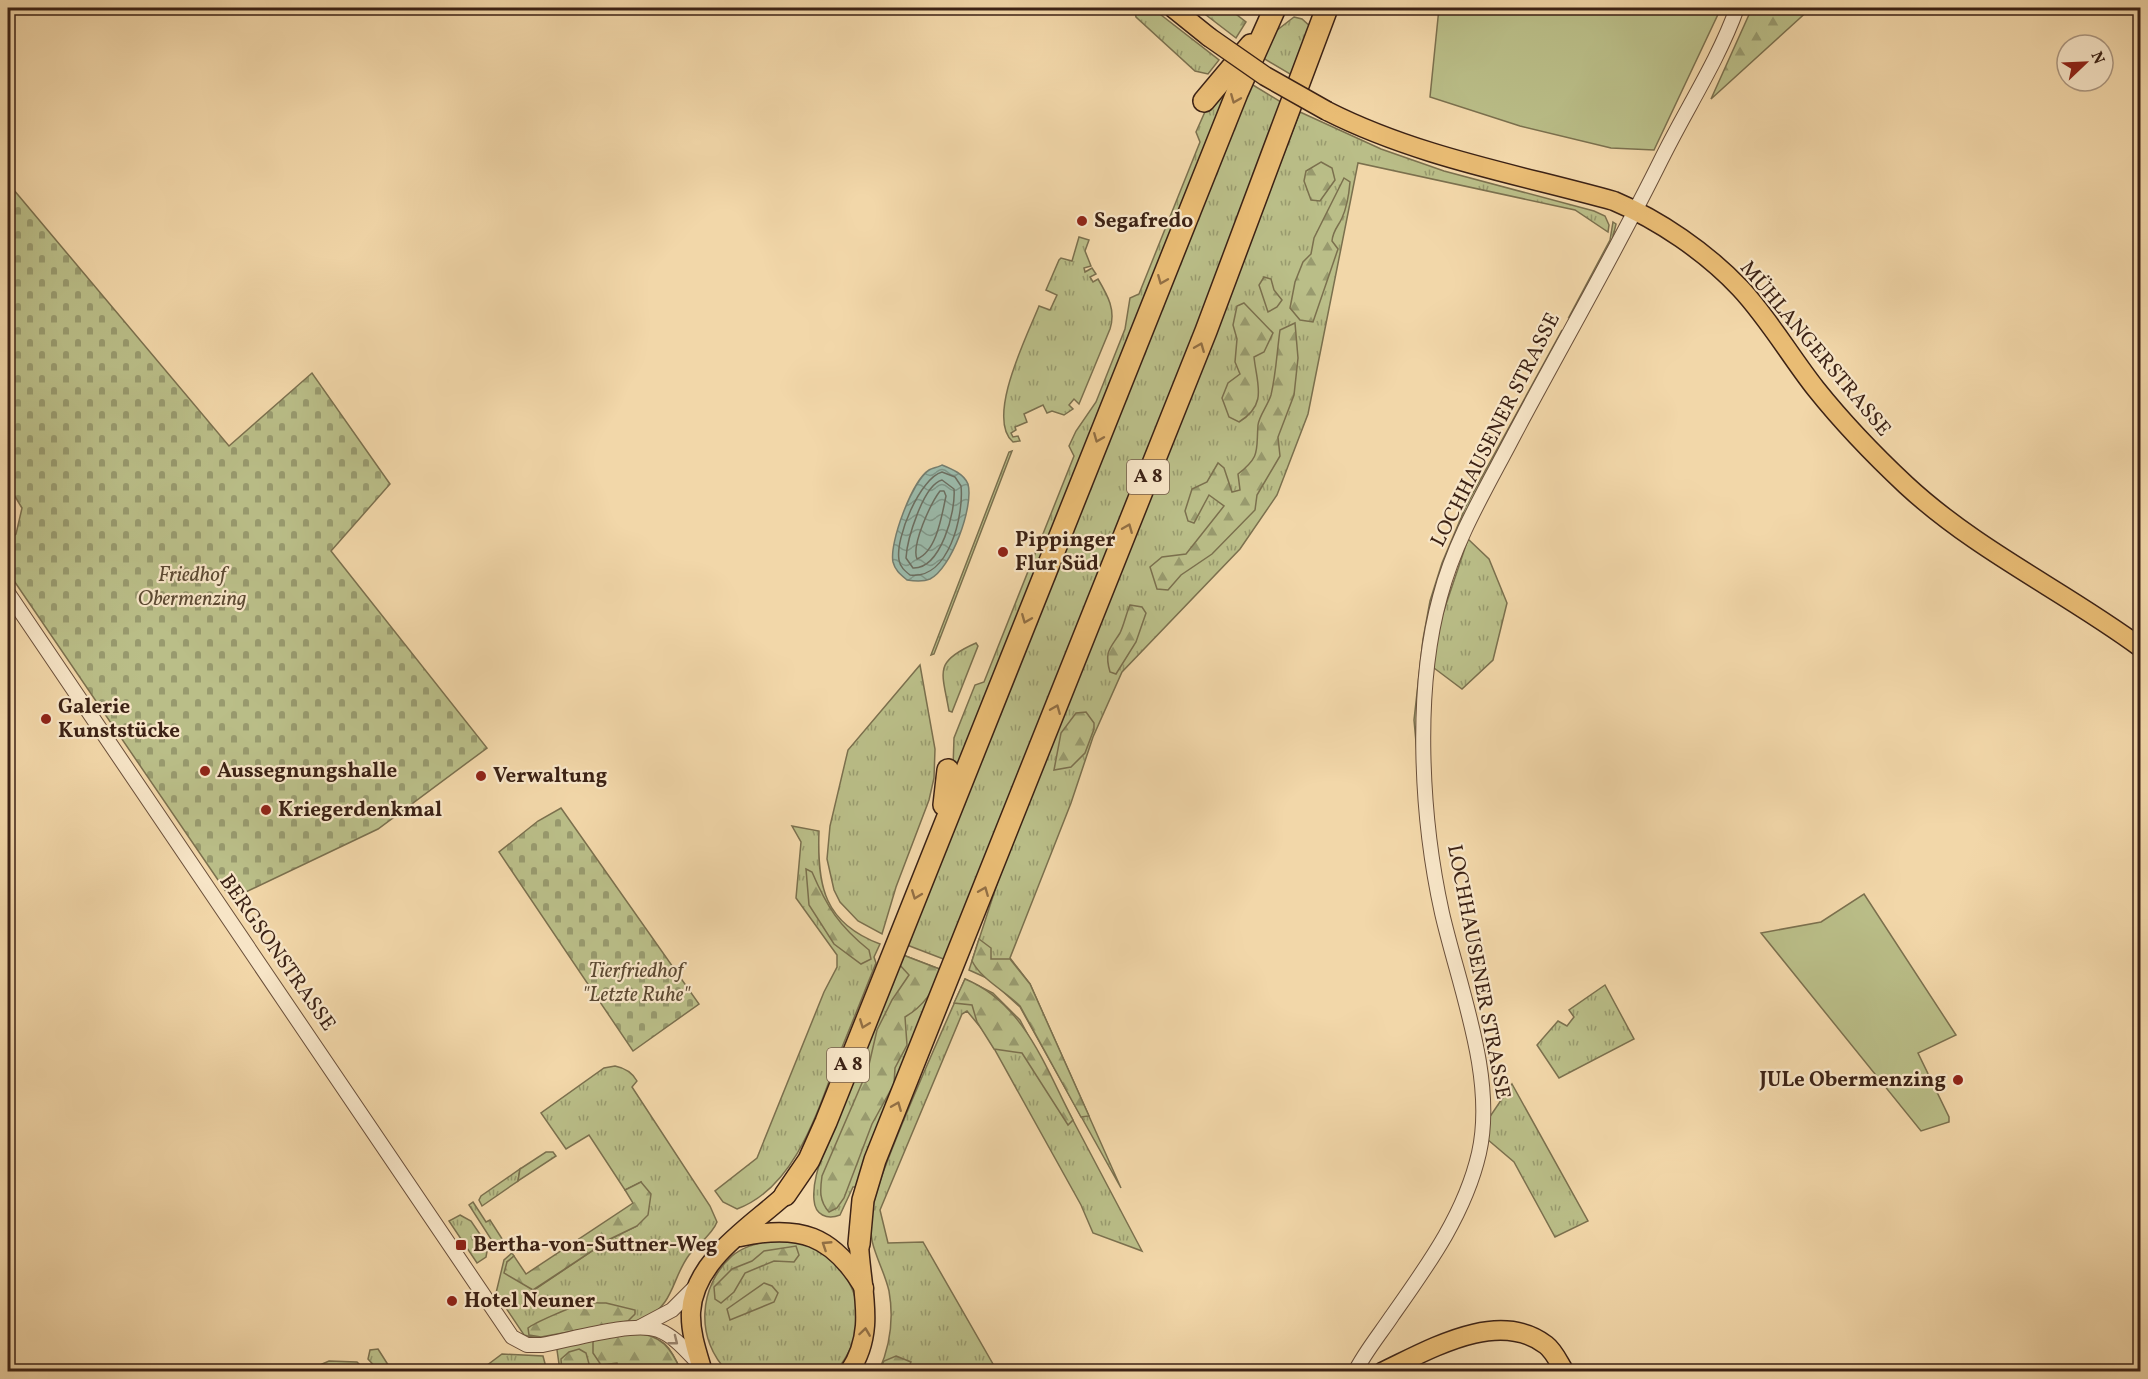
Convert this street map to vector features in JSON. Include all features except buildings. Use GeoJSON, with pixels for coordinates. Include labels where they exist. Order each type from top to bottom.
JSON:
{"type":"FeatureCollection","features":[{"type":"Feature","properties":{"kind":"highway","name":"A 8"},"geometry":{"type":"LineString","coordinates":[[859,1244],[863,1200],[875,1160],[963,945],[1206,332],[1327,8]]}},
{"type":"Feature","properties":{"kind":"highway","name":"A 8"},"geometry":{"type":"LineString","coordinates":[[785,1196],[808,1160],[826,1122],[1237,93],[1271,17]]}},
{"type":"Feature","properties":{"kind":"highway"},"geometry":{"type":"LineString","coordinates":[[1204,101],[1271,17]]}},
{"type":"Feature","properties":{"kind":"highway"},"geometry":{"type":"LineString","coordinates":[[942,829],[948,770]]}},
{"type":"Feature","properties":{"kind":"main road","name":"MÜHLANGERSTRASSE"},"geometry":{"type":"LineString","coordinates":[[1173,8],[1209,37],[1265,76],[1366,131],[1420,151],[1614,201],[1636,210],[1708,260],[1740,288],[1839,417],[1865,446],[1929,505],[1967,535],[2140,647]]}},
{"type":"Feature","properties":{"kind":"main road"},"geometry":{"type":"LineString","coordinates":[[704,1370],[694,1340],[691,1312],[698,1285],[708,1266],[785,1196]]}},
{"type":"Feature","properties":{"kind":"main road"},"geometry":{"type":"LineString","coordinates":[[738,1237],[776,1230],[812,1237],[843,1257],[864,1288]]}},
{"type":"Feature","properties":{"kind":"main road"},"geometry":{"type":"LineString","coordinates":[[849,1371],[858,1358],[866,1336],[867,1312],[859,1244]]}},
{"type":"Feature","properties":{"kind":"main road"},"geometry":{"type":"LineString","coordinates":[[1382,1371],[1422,1353],[1475,1334],[1516,1331],[1532,1336],[1548,1347],[1565,1371]]}},
{"type":"Feature","properties":{"kind":"street","name":"LOCHHAUSENER STRASSE"},"geometry":{"type":"LineString","coordinates":[[1355,1371],[1452,1224],[1472,1180],[1481,1139],[1481,1083],[1438,890],[1424,768],[1424,700],[1430,639],[1440,595],[1466,526],[1636,210],[1717,54],[1737,8]]}},
{"type":"Feature","properties":{"kind":"street","name":"BERGSONSTRASSE"},"geometry":{"type":"LineString","coordinates":[[8,593],[512,1337],[526,1345],[534,1345],[640,1326]]}},
{"type":"Feature","properties":{"kind":"street"},"geometry":{"type":"LineString","coordinates":[[640,1326],[672,1310],[698,1285]]}},
{"type":"Feature","properties":{"kind":"street"},"geometry":{"type":"LineString","coordinates":[[640,1326],[658,1330],[670,1336],[704,1370]]}},
{"type":"Feature","properties":{"kind":"green space"},"geometry":{"type":"Polygon","coordinates":[[[1134,8],[1152,8],[1219,60],[1208,74],[1195,71],[1136,17],[1134,8]]]}},
{"type":"Feature","properties":{"kind":"green space"},"geometry":{"type":"Polygon","coordinates":[[[1197,8],[1228,8],[1246,22],[1236,38],[1197,8]]]}},
{"type":"Feature","properties":{"kind":"green space"},"geometry":{"type":"Polygon","coordinates":[[[1439,8],[1721,8],[1654,150],[1611,148],[1520,126],[1430,97],[1439,8]]]}},
{"type":"Feature","properties":{"kind":"green space"},"geometry":{"type":"Polygon","coordinates":[[[1752,8],[1811,8],[1711,99],[1752,8]]]}},
{"type":"Feature","properties":{"kind":"green space"},"geometry":{"type":"Polygon","coordinates":[[[1294,17],[1302,19],[1312,28],[1295,77],[1263,58],[1276,31],[1294,17]]]}},
{"type":"Feature","properties":{"kind":"green space"},"geometry":{"type":"Polygon","coordinates":[[[1248,82],[1286,105],[946,960],[907,945],[1248,82]]]}},
{"type":"Feature","properties":{"kind":"green space"},"geometry":{"type":"Polygon","coordinates":[[[1231,84],[958,766],[953,768],[954,738],[975,685],[984,682],[1074,456],[1069,446],[1076,431],[1096,402],[1125,329],[1130,298],[1139,294],[1200,142],[1196,132],[1208,105],[1231,84]]]}},
{"type":"Feature","properties":{"kind":"green space"},"geometry":{"type":"Polygon","coordinates":[[[1300,112],[1381,149],[1444,171],[1594,211],[1605,216],[1609,225],[1608,232],[1575,210],[1358,163],[1308,414],[1277,495],[1240,549],[1122,672],[1093,737],[1071,803],[1010,958],[1030,984],[1121,1188],[1020,1007],[989,979],[969,970],[998,881],[1300,112]]]}},
{"type":"Feature","properties":{"kind":"green space"},"geometry":{"type":"Polygon","coordinates":[[[1321,162],[1332,168],[1335,180],[1320,201],[1311,200],[1304,181],[1306,171],[1321,162]]]}},
{"type":"Feature","properties":{"kind":"green space"},"geometry":{"type":"Polygon","coordinates":[[[1344,178],[1350,182],[1348,200],[1332,241],[1338,249],[1313,322],[1300,320],[1290,308],[1295,282],[1303,262],[1311,254],[1314,238],[1344,178]]]}},
{"type":"Feature","properties":{"kind":"green space","name":"Friedhof Obermenzing"},"geometry":{"type":"Polygon","coordinates":[[[8,183],[229,446],[312,373],[390,484],[331,551],[487,748],[378,829],[231,899],[8,572],[8,541],[16,534],[22,508],[8,485],[8,455],[12,451],[8,444],[8,183]]]}},
{"type":"Feature","properties":{"kind":"green space"},"geometry":{"type":"Polygon","coordinates":[[[1613,222],[1616,224],[1612,241],[1572,316],[1569,317],[1610,240],[1613,222]]]}},
{"type":"Feature","properties":{"kind":"green space"},"geometry":{"type":"Polygon","coordinates":[[[1079,237],[1089,240],[1085,251],[1091,266],[1084,268],[1085,272],[1092,268],[1096,274],[1090,277],[1093,282],[1098,279],[1108,297],[1112,316],[1110,329],[1079,404],[1074,399],[1069,405],[1073,409],[1064,415],[1052,411],[1047,413],[1043,405],[1024,414],[1027,422],[1015,427],[1016,430],[1011,433],[1013,437],[1018,436],[1020,441],[1013,442],[1006,430],[1004,415],[1011,376],[1039,306],[1050,310],[1057,295],[1046,290],[1059,260],[1061,258],[1072,261],[1079,237]]]}},
{"type":"Feature","properties":{"kind":"green space"},"geometry":{"type":"Polygon","coordinates":[[[1264,277],[1271,279],[1274,290],[1282,300],[1277,307],[1268,312],[1259,285],[1264,277]]]}},
{"type":"Feature","properties":{"kind":"green space"},"geometry":{"type":"Polygon","coordinates":[[[1244,303],[1273,333],[1264,352],[1254,357],[1258,385],[1257,401],[1248,415],[1239,422],[1229,417],[1222,398],[1228,383],[1240,374],[1235,362],[1237,339],[1233,325],[1237,306],[1244,303]]]}},
{"type":"Feature","properties":{"kind":"green space"},"geometry":{"type":"Polygon","coordinates":[[[1295,323],[1298,358],[1294,395],[1278,437],[1280,456],[1257,495],[1255,510],[1212,554],[1181,575],[1168,590],[1157,589],[1150,567],[1162,557],[1186,554],[1224,506],[1209,495],[1194,523],[1188,521],[1185,511],[1192,489],[1207,482],[1218,463],[1224,468],[1232,492],[1240,490],[1238,474],[1254,457],[1258,425],[1271,395],[1280,330],[1295,323]]]}},
{"type":"Feature","properties":{"kind":"green space"},"geometry":{"type":"Polygon","coordinates":[[[1562,330],[1446,564],[1418,764],[1414,720],[1423,639],[1430,601],[1442,563],[1466,506],[1562,330]]]}},
{"type":"Feature","properties":{"kind":"green space"},"geometry":{"type":"Polygon","coordinates":[[[1012,451],[934,654],[931,655],[1009,452],[1012,451]]]}},
{"type":"Feature","properties":{"kind":"green space"},"geometry":{"type":"Polygon","coordinates":[[[1468,539],[1489,559],[1507,603],[1493,660],[1462,689],[1434,668],[1435,637],[1468,539]]]}},
{"type":"Feature","properties":{"kind":"green space"},"geometry":{"type":"Polygon","coordinates":[[[1130,605],[1142,607],[1146,613],[1136,642],[1116,674],[1110,672],[1108,655],[1120,633],[1130,605]]]}},
{"type":"Feature","properties":{"kind":"green space"},"geometry":{"type":"Polygon","coordinates":[[[976,643],[978,646],[952,712],[949,711],[944,686],[944,669],[953,656],[976,643]]]}},
{"type":"Feature","properties":{"kind":"green space"},"geometry":{"type":"Polygon","coordinates":[[[920,665],[935,749],[934,778],[929,800],[896,887],[882,934],[858,921],[840,902],[834,890],[827,859],[830,826],[848,750],[920,665]]]}},
{"type":"Feature","properties":{"kind":"green space"},"geometry":{"type":"Polygon","coordinates":[[[1086,712],[1094,723],[1094,729],[1085,753],[1071,767],[1054,770],[1061,733],[1076,713],[1086,712]]]}},
{"type":"Feature","properties":{"kind":"green space","name":"Tierfriedhof \"Letzte Ruhe\""},"geometry":{"type":"Polygon","coordinates":[[[561,808],[699,1004],[633,1051],[499,852],[538,821],[561,808]]]}},
{"type":"Feature","properties":{"kind":"green space"},"geometry":{"type":"Polygon","coordinates":[[[792,826],[819,831],[820,869],[828,900],[836,914],[847,925],[880,944],[874,957],[876,963],[813,1123],[802,1145],[790,1165],[775,1183],[757,1198],[737,1209],[723,1202],[715,1191],[757,1158],[824,992],[837,967],[837,955],[796,898],[801,842],[792,826]]]}},
{"type":"Feature","properties":{"kind":"green space"},"geometry":{"type":"Polygon","coordinates":[[[806,869],[812,872],[823,896],[842,924],[869,950],[871,959],[861,964],[834,944],[809,905],[806,869]]]}},
{"type":"Feature","properties":{"kind":"green space"},"geometry":{"type":"Polygon","coordinates":[[[1864,894],[1956,1035],[1918,1053],[1949,1117],[1949,1122],[1921,1131],[1761,933],[1821,922],[1864,894]]]}},
{"type":"Feature","properties":{"kind":"green space"},"geometry":{"type":"Polygon","coordinates":[[[979,939],[991,948],[991,959],[1010,959],[1030,984],[1089,1116],[1081,1117],[1020,1006],[976,968],[972,961],[979,939]]]}},
{"type":"Feature","properties":{"kind":"green space"},"geometry":{"type":"Polygon","coordinates":[[[903,955],[942,970],[857,1187],[853,1187],[840,1215],[831,1217],[822,1215],[815,1205],[814,1185],[827,1142],[844,1094],[903,955]]]}},
{"type":"Feature","properties":{"kind":"green space"},"geometry":{"type":"Polygon","coordinates":[[[903,955],[942,970],[928,997],[905,1017],[907,1045],[895,1068],[894,1084],[872,1124],[844,1198],[837,1208],[829,1212],[823,1204],[821,1195],[822,1176],[868,1069],[877,1030],[892,1000],[909,975],[899,964],[903,955]]]}},
{"type":"Feature","properties":{"kind":"green space"},"geometry":{"type":"Polygon","coordinates":[[[965,979],[993,993],[1020,1020],[1142,1251],[1093,1233],[1081,1205],[986,1034],[967,1011],[962,1014],[880,1210],[888,1243],[923,1242],[997,1371],[879,1371],[886,1352],[891,1312],[889,1291],[871,1237],[873,1206],[898,1134],[965,979]]]}},
{"type":"Feature","properties":{"kind":"green space"},"geometry":{"type":"Polygon","coordinates":[[[965,979],[985,990],[1018,1020],[1042,1058],[1073,1120],[1068,1125],[1022,1053],[994,1049],[977,1022],[972,1005],[954,1003],[965,979]]]}},
{"type":"Feature","properties":{"kind":"green space"},"geometry":{"type":"Polygon","coordinates":[[[1605,985],[1634,1039],[1559,1078],[1537,1045],[1558,1021],[1567,1026],[1574,1017],[1569,1010],[1605,985]]]}},
{"type":"Feature","properties":{"kind":"green space"},"geometry":{"type":"Polygon","coordinates":[[[615,1066],[628,1071],[637,1081],[632,1087],[710,1206],[717,1222],[683,1264],[662,1306],[644,1320],[565,1336],[524,1335],[496,1293],[504,1260],[512,1253],[514,1256],[507,1262],[534,1290],[610,1239],[637,1226],[641,1182],[625,1190],[589,1135],[566,1149],[541,1113],[604,1068],[615,1066]]]}},
{"type":"Feature","properties":{"kind":"green space"},"geometry":{"type":"Polygon","coordinates":[[[1512,1084],[1588,1221],[1555,1237],[1514,1162],[1487,1139],[1489,1118],[1512,1084]]]}},
{"type":"Feature","properties":{"kind":"green space"},"geometry":{"type":"Polygon","coordinates":[[[546,1152],[553,1152],[556,1156],[518,1181],[520,1169],[546,1152]]]}},
{"type":"Feature","properties":{"kind":"green space"},"geometry":{"type":"Polygon","coordinates":[[[520,1169],[518,1181],[482,1206],[479,1200],[481,1196],[520,1169]]]}},
{"type":"Feature","properties":{"kind":"green space"},"geometry":{"type":"Polygon","coordinates":[[[641,1182],[651,1194],[648,1215],[637,1226],[610,1239],[533,1290],[504,1273],[507,1262],[514,1256],[526,1274],[633,1203],[625,1190],[641,1182]]]}},
{"type":"Feature","properties":{"kind":"green space"},"geometry":{"type":"Polygon","coordinates":[[[473,1202],[486,1222],[490,1220],[506,1245],[496,1247],[469,1205],[473,1202]]]}},
{"type":"Feature","properties":{"kind":"green space"},"geometry":{"type":"Polygon","coordinates":[[[460,1215],[471,1221],[488,1246],[486,1257],[477,1263],[449,1221],[460,1215]]]}},
{"type":"Feature","properties":{"kind":"green space"},"geometry":{"type":"Polygon","coordinates":[[[774,1239],[802,1243],[820,1249],[836,1263],[850,1284],[857,1309],[855,1335],[851,1347],[836,1371],[728,1372],[717,1359],[710,1345],[705,1313],[712,1282],[732,1256],[752,1245],[774,1239]]]}},
{"type":"Feature","properties":{"kind":"green space"},"geometry":{"type":"Polygon","coordinates":[[[796,1246],[799,1255],[794,1262],[774,1261],[745,1273],[734,1292],[721,1303],[715,1299],[714,1287],[732,1269],[752,1261],[764,1251],[796,1246]]]}},
{"type":"Feature","properties":{"kind":"green space"},"geometry":{"type":"Polygon","coordinates":[[[764,1283],[772,1286],[778,1293],[774,1302],[730,1320],[727,1309],[764,1283]]]}},
{"type":"Feature","properties":{"kind":"green space"},"geometry":{"type":"Polygon","coordinates":[[[606,1303],[635,1310],[635,1314],[628,1321],[541,1337],[529,1335],[528,1328],[577,1305],[606,1303]]]}},
{"type":"Feature","properties":{"kind":"green space"},"geometry":{"type":"Polygon","coordinates":[[[635,1333],[653,1337],[665,1344],[681,1371],[560,1371],[557,1350],[559,1347],[635,1333]]]}},
{"type":"Feature","properties":{"kind":"green space"},"geometry":{"type":"Polygon","coordinates":[[[635,1333],[652,1337],[664,1344],[681,1371],[620,1371],[617,1363],[601,1365],[593,1353],[593,1340],[635,1333]]]}},
{"type":"Feature","properties":{"kind":"green space"},"geometry":{"type":"Polygon","coordinates":[[[378,1349],[392,1371],[379,1371],[368,1359],[370,1350],[378,1349]]]}},
{"type":"Feature","properties":{"kind":"green space"},"geometry":{"type":"Polygon","coordinates":[[[579,1349],[586,1353],[591,1371],[562,1371],[561,1359],[569,1352],[579,1349]]]}},
{"type":"Feature","properties":{"kind":"green space"},"geometry":{"type":"Polygon","coordinates":[[[502,1354],[543,1356],[547,1371],[478,1372],[502,1354]]]}},
{"type":"Feature","properties":{"kind":"green space"},"geometry":{"type":"Polygon","coordinates":[[[896,1356],[911,1362],[907,1371],[879,1371],[884,1361],[896,1356]]]}},
{"type":"Feature","properties":{"kind":"green space"},"geometry":{"type":"Polygon","coordinates":[[[329,1361],[357,1362],[366,1371],[306,1371],[329,1361]]]}},
{"type":"Feature","properties":{"kind":"water"},"geometry":{"type":"Polygon","coordinates":[[[942,465],[961,475],[968,484],[968,507],[964,522],[953,551],[938,573],[927,580],[907,580],[896,570],[893,562],[898,527],[909,499],[922,476],[929,470],[942,465]]]}},
{"type":"Feature","properties":{"kind":"place","name":"Segafredo"},"geometry":{"type":"Point","coordinates":[1082,221]}},
{"type":"Feature","properties":{"kind":"place","name":"Pippinger Flur Süd"},"geometry":{"type":"Point","coordinates":[1003,552]}},
{"type":"Feature","properties":{"kind":"place","name":"Galerie Kunststücke"},"geometry":{"type":"Point","coordinates":[46,719]}},
{"type":"Feature","properties":{"kind":"place","name":"Aussegnungshalle"},"geometry":{"type":"Point","coordinates":[205,771]}},
{"type":"Feature","properties":{"kind":"place","name":"Verwaltung"},"geometry":{"type":"Point","coordinates":[481,776]}},
{"type":"Feature","properties":{"kind":"place","name":"Kriegerdenkmal"},"geometry":{"type":"Point","coordinates":[266,810]}},
{"type":"Feature","properties":{"kind":"place","name":"JULe Obermenzing"},"geometry":{"type":"Point","coordinates":[1958,1080]}},
{"type":"Feature","properties":{"kind":"place","name":"Bertha-von-Suttner-Weg"},"geometry":{"type":"Point","coordinates":[461,1245]}},
{"type":"Feature","properties":{"kind":"place","name":"Hotel Neuner"},"geometry":{"type":"Point","coordinates":[452,1301]}}]}
